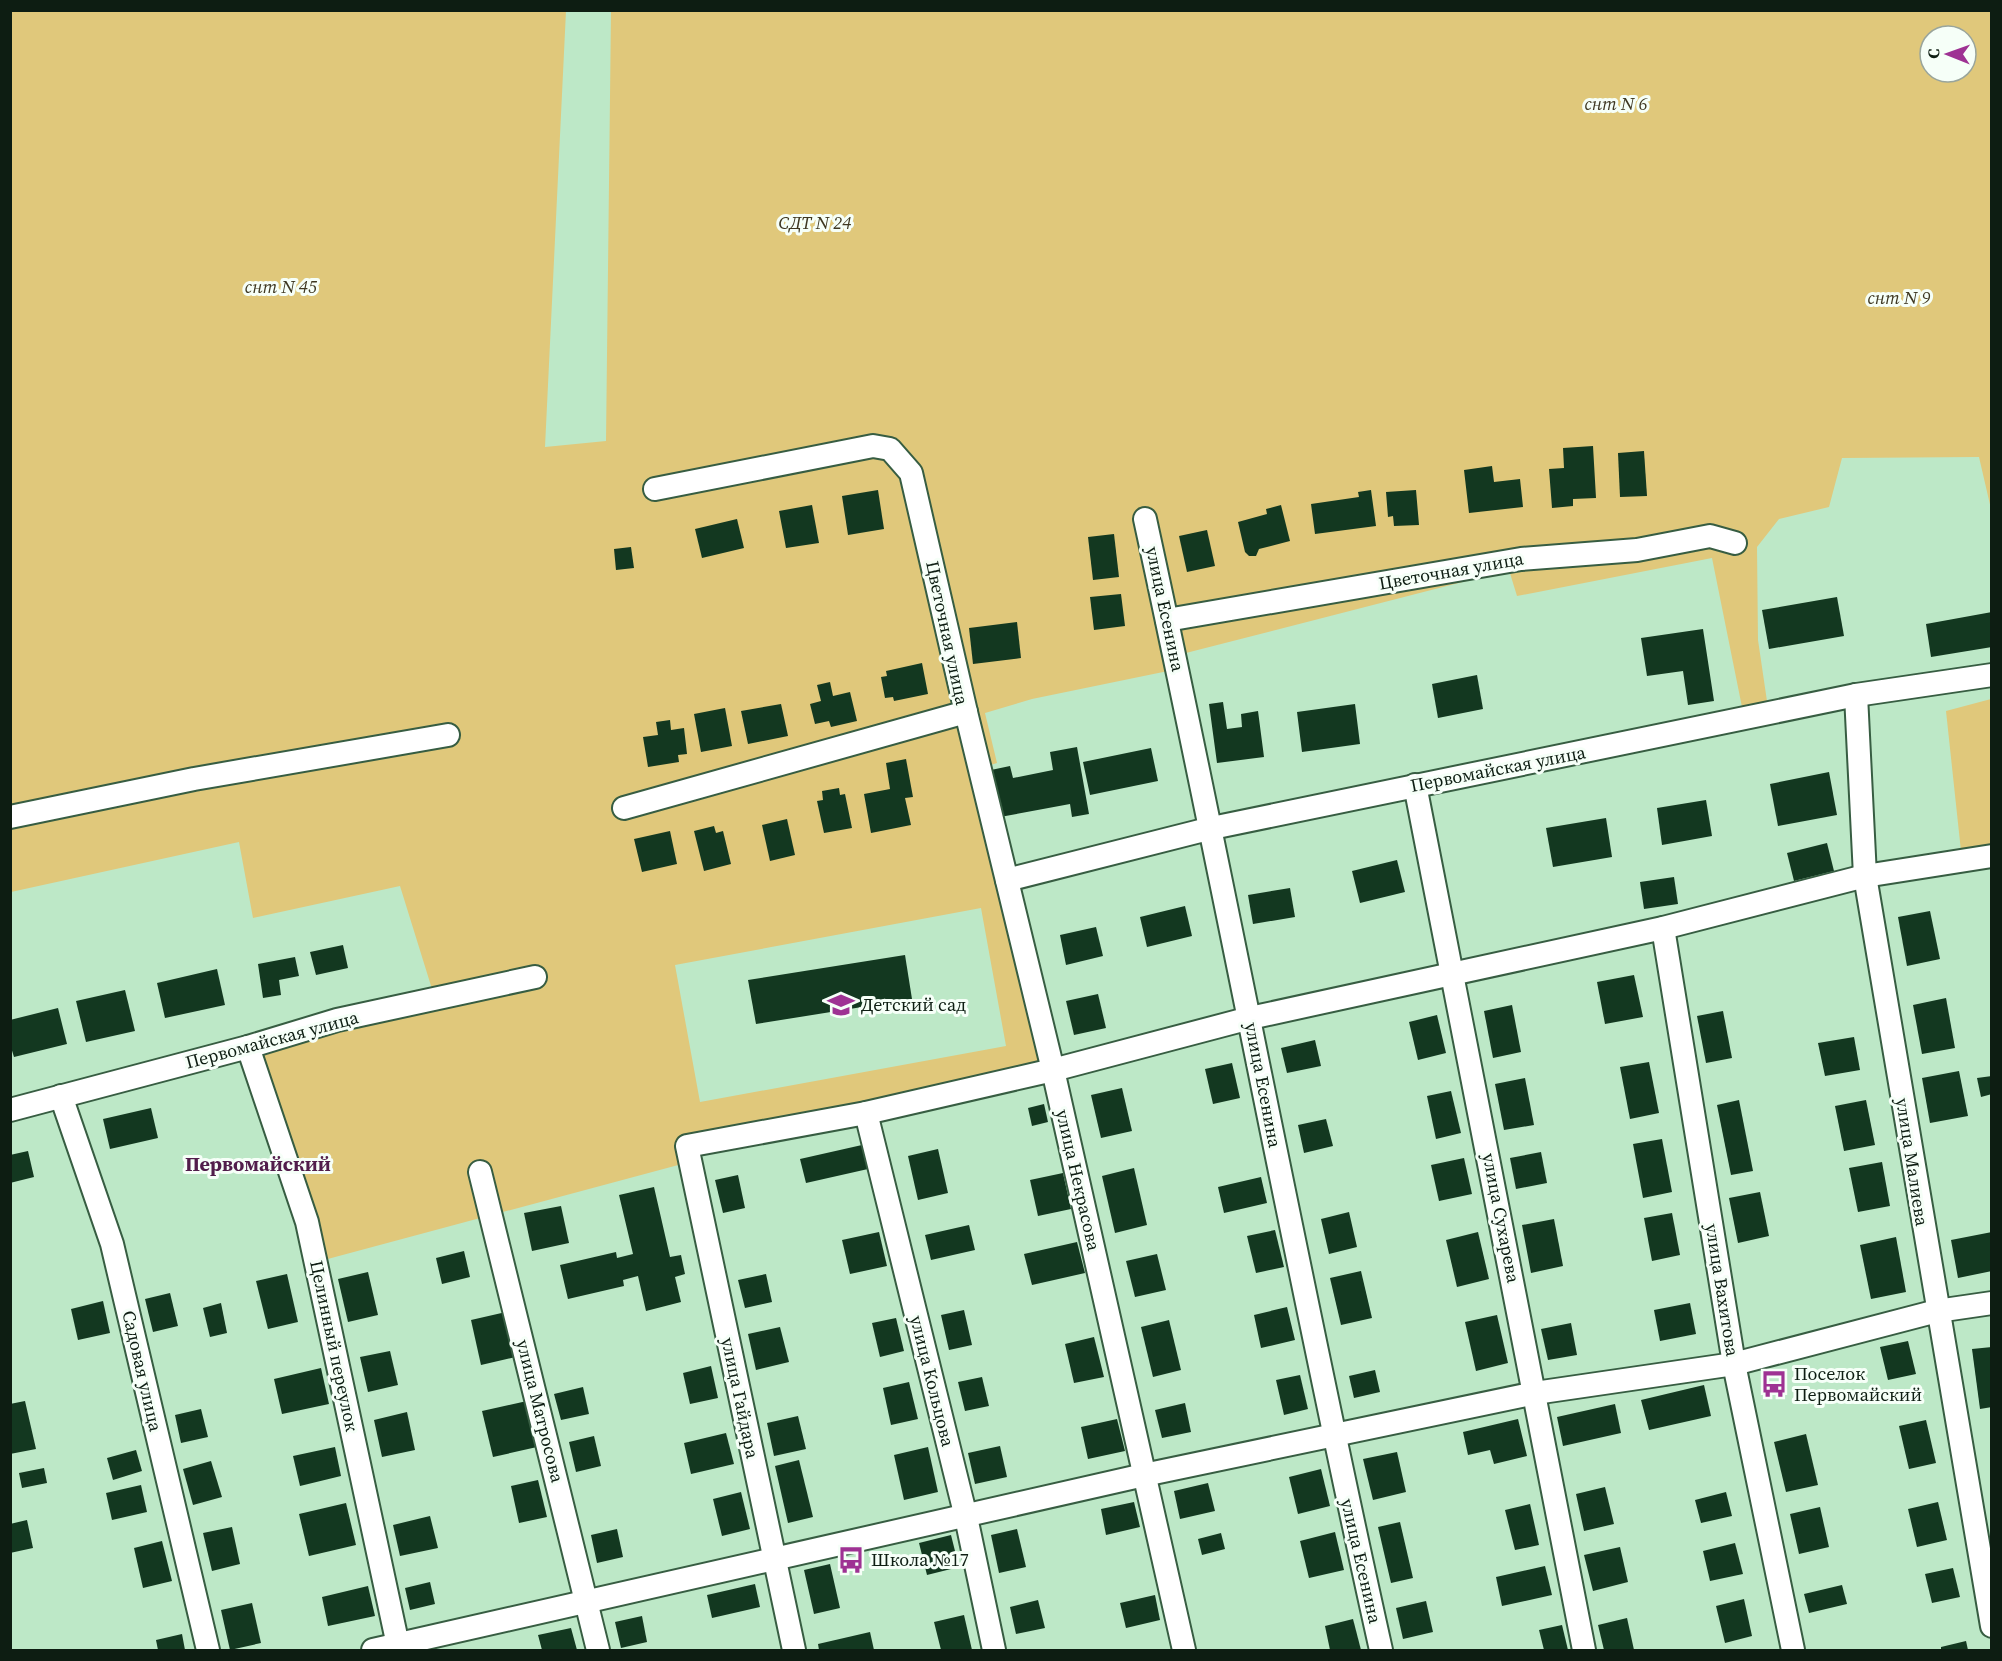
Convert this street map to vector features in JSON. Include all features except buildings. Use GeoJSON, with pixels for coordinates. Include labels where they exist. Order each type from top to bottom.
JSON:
{"type":"FeatureCollection","features":[{"type":"Feature","properties":{"kind":"street","name":"Цветочная улица"},"geometry":{"type":"LineString","coordinates":[[624,808],[966,712],[910,473],[890,449],[873,446],[655,489]]}},
{"type":"Feature","properties":{"kind":"street","name":"улица Есенина"},"geometry":{"type":"LineString","coordinates":[[1146,519],[1212,828],[1333,1435],[1381,1650]]}},
{"type":"Feature","properties":{"kind":"street","name":"Цветочная улица"},"geometry":{"type":"LineString","coordinates":[[1167,620],[1521,559],[1637,550],[1710,536],[1735,543]]}},
{"type":"Feature","properties":{"kind":"street","name":"Первомайская улица"},"geometry":{"type":"LineString","coordinates":[[1007,880],[1212,828],[1856,695],[1992,675]]}},
{"type":"Feature","properties":{"kind":"street","name":"улица Малиева"},"geometry":{"type":"LineString","coordinates":[[1856,695],[1865,876],[1992,1626]]}},
{"type":"Feature","properties":{"kind":"street","name":"улица Некрасова"},"geometry":{"type":"LineString","coordinates":[[966,712],[1053,1070],[1184,1650]]}},
{"type":"Feature","properties":{"kind":"street"},"geometry":{"type":"LineString","coordinates":[[10,816],[194,779],[448,735]]}},
{"type":"Feature","properties":{"kind":"street","name":"улица Сухарева"},"geometry":{"type":"LineString","coordinates":[[1415,786],[1454,975],[1584,1650]]}},
{"type":"Feature","properties":{"kind":"street"},"geometry":{"type":"LineString","coordinates":[[866,1113],[1053,1070],[1250,1018],[1663,928],[1865,876],[1992,856]]}},
{"type":"Feature","properties":{"kind":"street","name":"улица Вахитова"},"geometry":{"type":"LineString","coordinates":[[1663,928],[1734,1364],[1793,1650]]}},
{"type":"Feature","properties":{"kind":"street","name":"Первомайская улица"},"geometry":{"type":"LineString","coordinates":[[10,1110],[248,1047],[337,1020],[535,977]]}},
{"type":"Feature","properties":{"kind":"street","name":"Целинный переулок"},"geometry":{"type":"LineString","coordinates":[[248,1047],[307,1222],[398,1648]]}},
{"type":"Feature","properties":{"kind":"street","name":"Садовая улица"},"geometry":{"type":"LineString","coordinates":[[61,1096],[112,1244],[208,1650]]}},
{"type":"Feature","properties":{"kind":"street","name":"улица Гайдара"},"geometry":{"type":"LineString","coordinates":[[794,1650],[687,1146],[866,1113]]}},
{"type":"Feature","properties":{"kind":"street","name":"улица Кольцова"},"geometry":{"type":"LineString","coordinates":[[866,1113],[966,1517],[993,1650]]}},
{"type":"Feature","properties":{"kind":"street","name":"улица Матросова"},"geometry":{"type":"LineString","coordinates":[[480,1172],[587,1600],[597,1650]]}},
{"type":"Feature","properties":{"kind":"street"},"geometry":{"type":"LineString","coordinates":[[373,1650],[398,1648],[587,1600],[966,1517],[1144,1475],[1535,1393],[1734,1364],[1937,1311],[1992,1303]]}},
{"type":"Feature","properties":{"kind":"green space"},"geometry":{"type":"Polygon","coordinates":[[[10,11],[566,11],[545,447],[606,441],[611,11],[1991,11],[1991,509],[1979,457],[1842,458],[1829,507],[1779,519],[1757,547],[1758,640],[1768,708],[1743,712],[1712,558],[1517,596],[1509,570],[1182,654],[1168,671],[1032,699],[985,713],[997,763],[984,767],[1053,1064],[864,1106],[677,1139],[682,1164],[324,1260],[255,1051],[432,989],[400,886],[253,918],[239,842],[11,892],[10,11]],[[981,908],[675,965],[700,1102],[1006,1046],[981,908]]]}},
{"type":"Feature","properties":{"kind":"green space"},"geometry":{"type":"Polygon","coordinates":[[[1991,699],[1991,847],[1961,851],[1946,711],[1991,699]]]}},
{"type":"Feature","properties":{"kind":"place","name":"Детский сад"},"geometry":{"type":"Point","coordinates":[841,1005]}},
{"type":"Feature","properties":{"kind":"place","name":"Поселок Первомайский"},"geometry":{"type":"Point","coordinates":[1774,1384]}},
{"type":"Feature","properties":{"kind":"place","name":"Школа №17"},"geometry":{"type":"Point","coordinates":[851,1560]}},
{"type":"Feature","properties":{"kind":"district","name":"Первомайский"},"geometry":{"type":"Point","coordinates":[258,1164]}},
{"type":"Feature","properties":{"kind":"park label","name":"снт N 6"},"geometry":{"type":"Point","coordinates":[1616,104]}},
{"type":"Feature","properties":{"kind":"park label","name":"СДТ N 24"},"geometry":{"type":"Point","coordinates":[815,223]}},
{"type":"Feature","properties":{"kind":"park label","name":"снт N 45"},"geometry":{"type":"Point","coordinates":[281,287]}},
{"type":"Feature","properties":{"kind":"park label","name":"снт N 9"},"geometry":{"type":"Point","coordinates":[1899,298]}}]}
